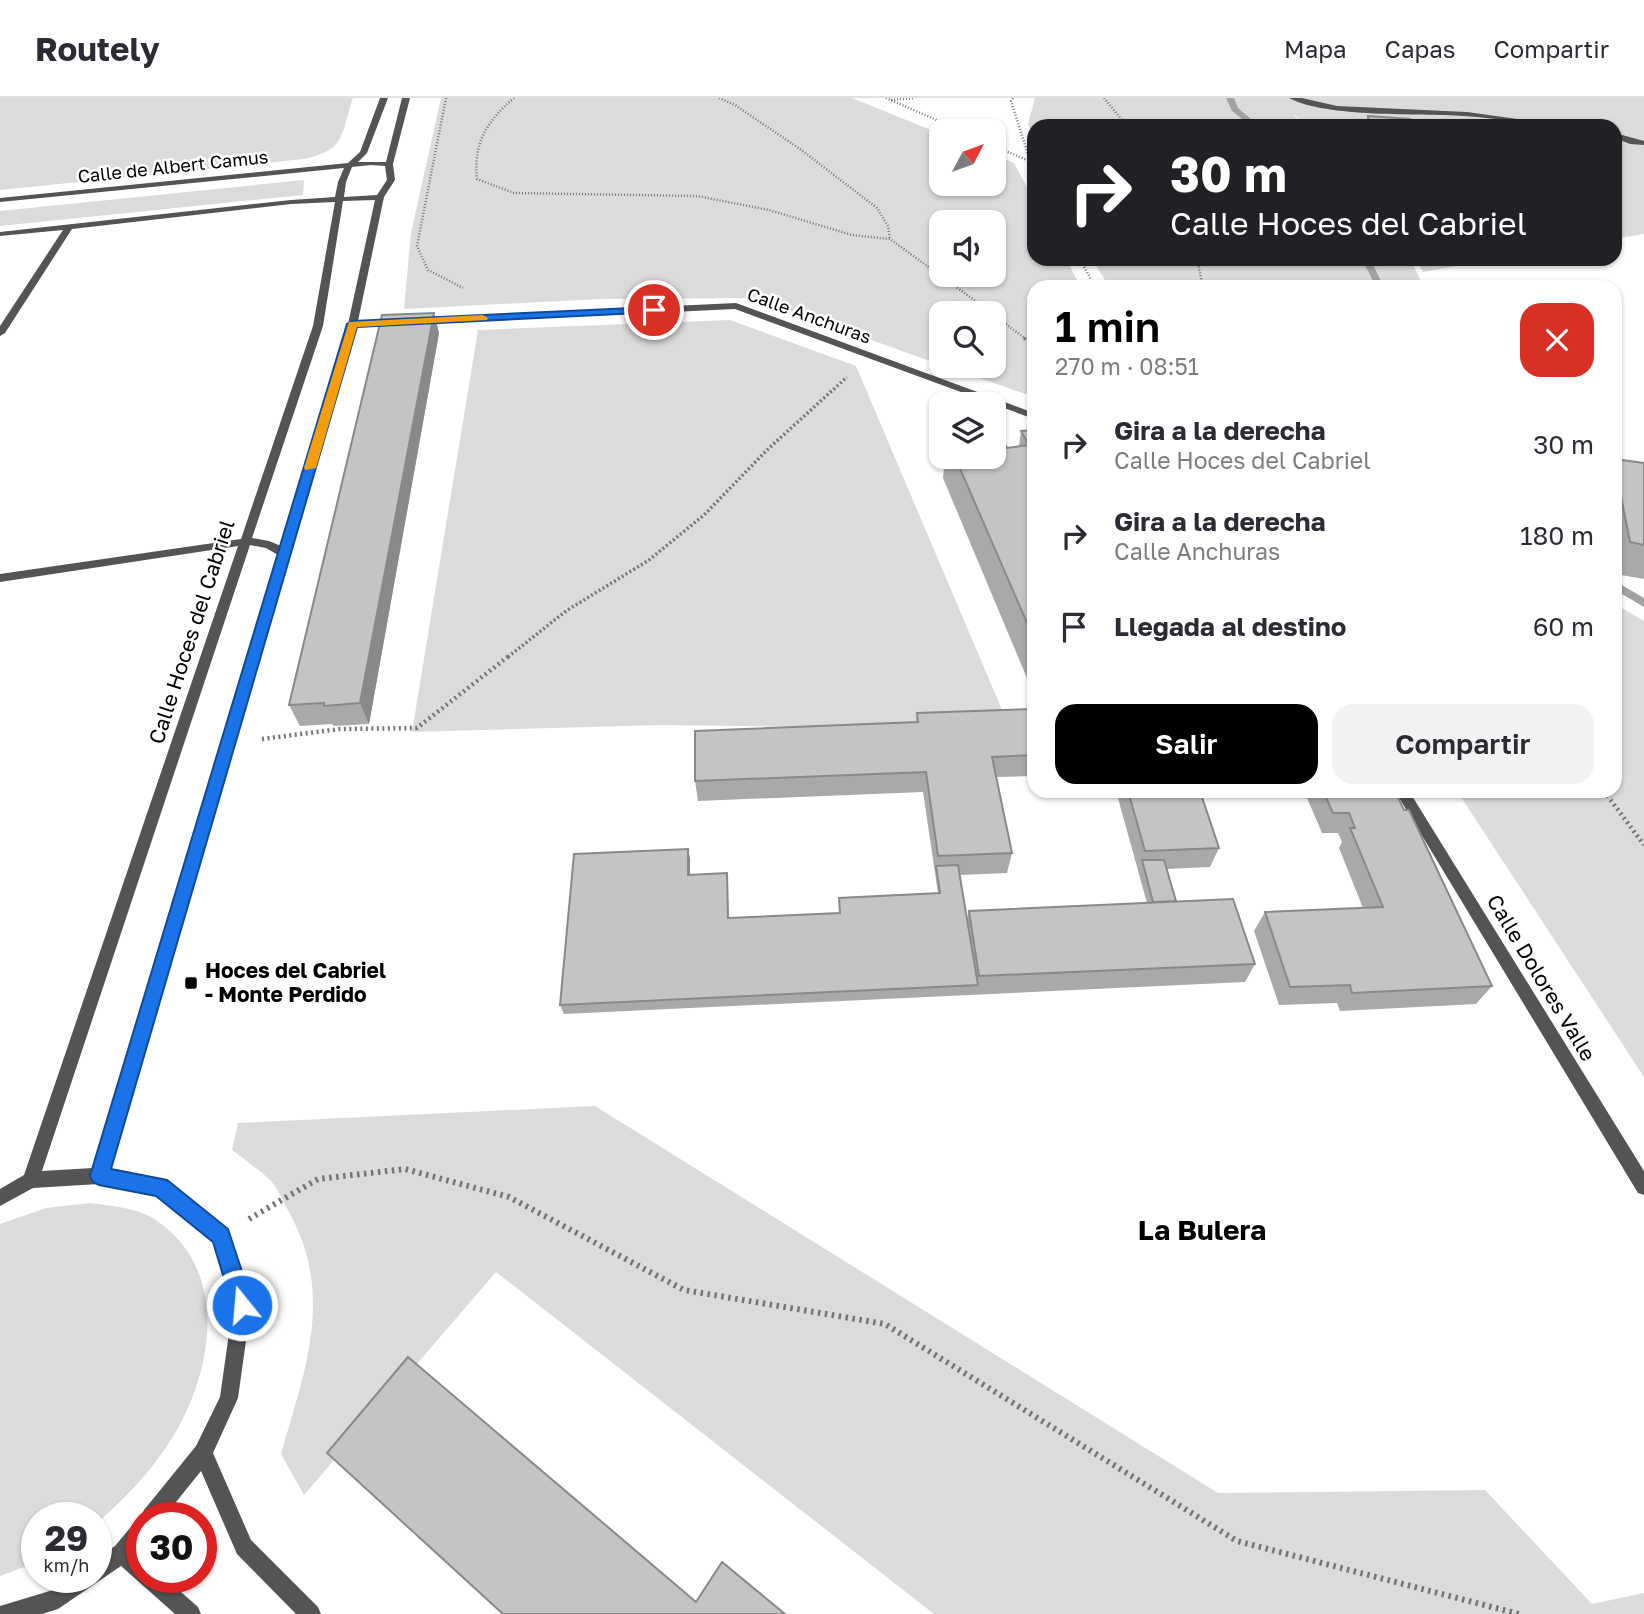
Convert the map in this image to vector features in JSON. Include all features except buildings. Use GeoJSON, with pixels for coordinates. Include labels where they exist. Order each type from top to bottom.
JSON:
{"type":"FeatureCollection","features":[{"type":"Feature","properties":{"kind":"street","name":"Calle Hoces del Cabriel"},"geometry":{"type":"LineString","coordinates":[[31,1180],[317,326],[339,200],[349,166],[363,153],[384,98]]}},
{"type":"Feature","properties":{"kind":"street"},"geometry":{"type":"LineString","coordinates":[[99,1176],[353,324],[380,197],[391,180],[389,164],[406,98]]}},
{"type":"Feature","properties":{"kind":"street"},"geometry":{"type":"LineString","coordinates":[[1293,98],[1337,108],[1467,114],[1507,119]]}},
{"type":"Feature","properties":{"kind":"street"},"geometry":{"type":"LineString","coordinates":[[1622,138],[1644,143]]}},
{"type":"Feature","properties":{"kind":"street"},"geometry":{"type":"LineString","coordinates":[[1622,144],[1633,142]]}},
{"type":"Feature","properties":{"kind":"street","name":"Calle de Albert Camus"},"geometry":{"type":"LineString","coordinates":[[0,200],[371,163],[389,164]]}},
{"type":"Feature","properties":{"kind":"street"},"geometry":{"type":"LineString","coordinates":[[0,234],[291,202],[380,197]]}},
{"type":"Feature","properties":{"kind":"street"},"geometry":{"type":"LineString","coordinates":[[0,333],[69,227]]}},
{"type":"Feature","properties":{"kind":"street","name":"Calle Anchuras"},"geometry":{"type":"LineString","coordinates":[[353,324],[736,306],[1027,413]]}},
{"type":"Feature","properties":{"kind":"street"},"geometry":{"type":"LineString","coordinates":[[0,578],[244,541],[261,541],[274,545],[284,554]]}},
{"type":"Feature","properties":{"kind":"street","name":"Calle Dolores Valle"},"geometry":{"type":"LineString","coordinates":[[1406,798],[1644,1187]]}},
{"type":"Feature","properties":{"kind":"street"},"geometry":{"type":"LineString","coordinates":[[0,1198],[31,1180],[99,1176],[160,1187],[221,1236],[242,1305],[229,1398],[204,1453],[163,1502]]}},
{"type":"Feature","properties":{"kind":"street"},"geometry":{"type":"LineString","coordinates":[[204,1453],[244,1547],[311,1614]]}},
{"type":"Feature","properties":{"kind":"street"},"geometry":{"type":"LineString","coordinates":[[112,1560],[126,1548]]}},
{"type":"Feature","properties":{"kind":"street"},"geometry":{"type":"LineString","coordinates":[[122,1553],[126,1557]]}},
{"type":"Feature","properties":{"kind":"street"},"geometry":{"type":"LineString","coordinates":[[7,1614],[58,1599],[66,1593]]}},
{"type":"Feature","properties":{"kind":"street"},"geometry":{"type":"LineString","coordinates":[[167,1593],[191,1614]]}},
{"type":"Feature","properties":{"kind":"path"},"geometry":{"type":"LineString","coordinates":[[446,98],[417,246],[428,270],[463,288]]}},
{"type":"Feature","properties":{"kind":"path"},"geometry":{"type":"LineString","coordinates":[[514,98],[481,131],[474,158],[477,179],[514,193],[697,196],[769,210],[852,235],[890,239],[975,301]]}},
{"type":"Feature","properties":{"kind":"path"},"geometry":{"type":"LineString","coordinates":[[719,98],[735,105],[800,149],[877,208],[888,226],[890,239]]}},
{"type":"Feature","properties":{"kind":"path"},"geometry":{"type":"LineString","coordinates":[[888,99],[915,98]]}},
{"type":"Feature","properties":{"kind":"path"},"geometry":{"type":"LineString","coordinates":[[1013,98],[1011,101],[1027,157]]}},
{"type":"Feature","properties":{"kind":"path"},"geometry":{"type":"LineString","coordinates":[[1104,98],[1121,119]]}},
{"type":"Feature","properties":{"kind":"path"},"geometry":{"type":"LineString","coordinates":[[888,99],[934,119]]}},
{"type":"Feature","properties":{"kind":"path"},"geometry":{"type":"LineString","coordinates":[[1006,151],[1027,160]]}},
{"type":"Feature","properties":{"kind":"path"},"geometry":{"type":"LineString","coordinates":[[1006,324],[1027,341]]}},
{"type":"Feature","properties":{"kind":"path"},"geometry":{"type":"LineString","coordinates":[[262,739],[340,729],[417,728],[566,611],[649,560],[704,515],[826,394],[855,371]]}},
{"type":"Feature","properties":{"kind":"path"},"geometry":{"type":"LineString","coordinates":[[1609,798],[1644,845]]}},
{"type":"Feature","properties":{"kind":"path"},"geometry":{"type":"LineString","coordinates":[[221,1236],[318,1180],[405,1169],[509,1197],[684,1290],[885,1324],[1237,1541],[1519,1614]]}},
{"type":"Feature","properties":{"kind":"shaded area"},"geometry":{"type":"Polygon","coordinates":[[[0,98],[353,98],[343,132],[335,146],[304,159],[0,190],[0,98]]]}},
{"type":"Feature","properties":{"kind":"shaded area"},"geometry":{"type":"Polygon","coordinates":[[[441,98],[852,98],[929,129],[929,196],[1006,196],[1006,160],[1014,163],[1027,187],[1027,266],[1070,266],[1077,280],[1027,280],[1027,395],[979,378],[1006,378],[1006,301],[929,301],[929,361],[754,298],[600,299],[404,309],[411,233],[441,98]]]}},
{"type":"Feature","properties":{"kind":"shaded area"},"geometry":{"type":"Polygon","coordinates":[[[1035,98],[1644,98],[1644,234],[1622,238],[1622,119],[1299,119],[1292,112],[1298,119],[1029,119],[1035,98]]]}},
{"type":"Feature","properties":{"kind":"shaded area"},"geometry":{"type":"Polygon","coordinates":[[[304,180],[303,195],[0,226],[0,211],[304,180]]]}},
{"type":"Feature","properties":{"kind":"shaded area"},"geometry":{"type":"Polygon","coordinates":[[[1096,266],[1414,266],[1420,280],[1105,280],[1096,266]]]}},
{"type":"Feature","properties":{"kind":"shaded area"},"geometry":{"type":"Polygon","coordinates":[[[1419,266],[1458,266],[1423,272],[1419,266]]]}},
{"type":"Feature","properties":{"kind":"shaded area"},"geometry":{"type":"Polygon","coordinates":[[[730,320],[856,366],[1008,724],[913,728],[661,725],[412,732],[478,330],[730,320]]]}},
{"type":"Feature","properties":{"kind":"shaded area"},"geometry":{"type":"Polygon","coordinates":[[[1622,608],[1644,621],[1644,1077],[1462,798],[1622,798],[1622,608]]]}},
{"type":"Feature","properties":{"kind":"shaded area"},"geometry":{"type":"Polygon","coordinates":[[[595,1106],[1218,1493],[1485,1490],[1592,1604],[1644,1593],[1644,1614],[934,1614],[496,1272],[304,1495],[281,1454],[299,1392],[311,1333],[311,1273],[303,1243],[276,1187],[232,1150],[238,1123],[595,1106]]]}},
{"type":"Feature","properties":{"kind":"shaded area"},"geometry":{"type":"Polygon","coordinates":[[[89,1203],[144,1214],[160,1223],[183,1246],[198,1272],[206,1301],[207,1332],[203,1364],[194,1394],[165,1449],[133,1489],[112,1510],[112,1502],[21,1502],[21,1568],[0,1576],[0,1224],[46,1208],[89,1203]]]}},
{"type":"Feature","properties":{"kind":"waterway"},"geometry":{"type":"LineString","coordinates":[[1230,98],[1235,109],[1247,119]]}},
{"type":"Feature","properties":{"kind":"waterway"},"geometry":{"type":"LineString","coordinates":[[1370,266],[1376,280]]}},
{"type":"Feature","properties":{"kind":"waterway"},"geometry":{"type":"LineString","coordinates":[[1622,589],[1644,603]]}},
{"type":"Feature","properties":{"kind":"slow traffic"},"geometry":{"type":"LineString","coordinates":[[310,468],[353,324],[483,318]]}},
{"type":"Feature","properties":{"kind":"place","name":"Hoces del Cabriel - Monte Perdido"},"geometry":{"type":"Point","coordinates":[191,983]}},
{"type":"Feature","properties":{"kind":"district","name":"La Bulera"},"geometry":{"type":"Point","coordinates":[1202,1230]}},
{"type":"Feature","properties":{"kind":"route"},"geometry":{"type":"LineString","coordinates":[[242,1305],[221,1236],[160,1187],[99,1176],[353,324],[654,310]]}}]}
